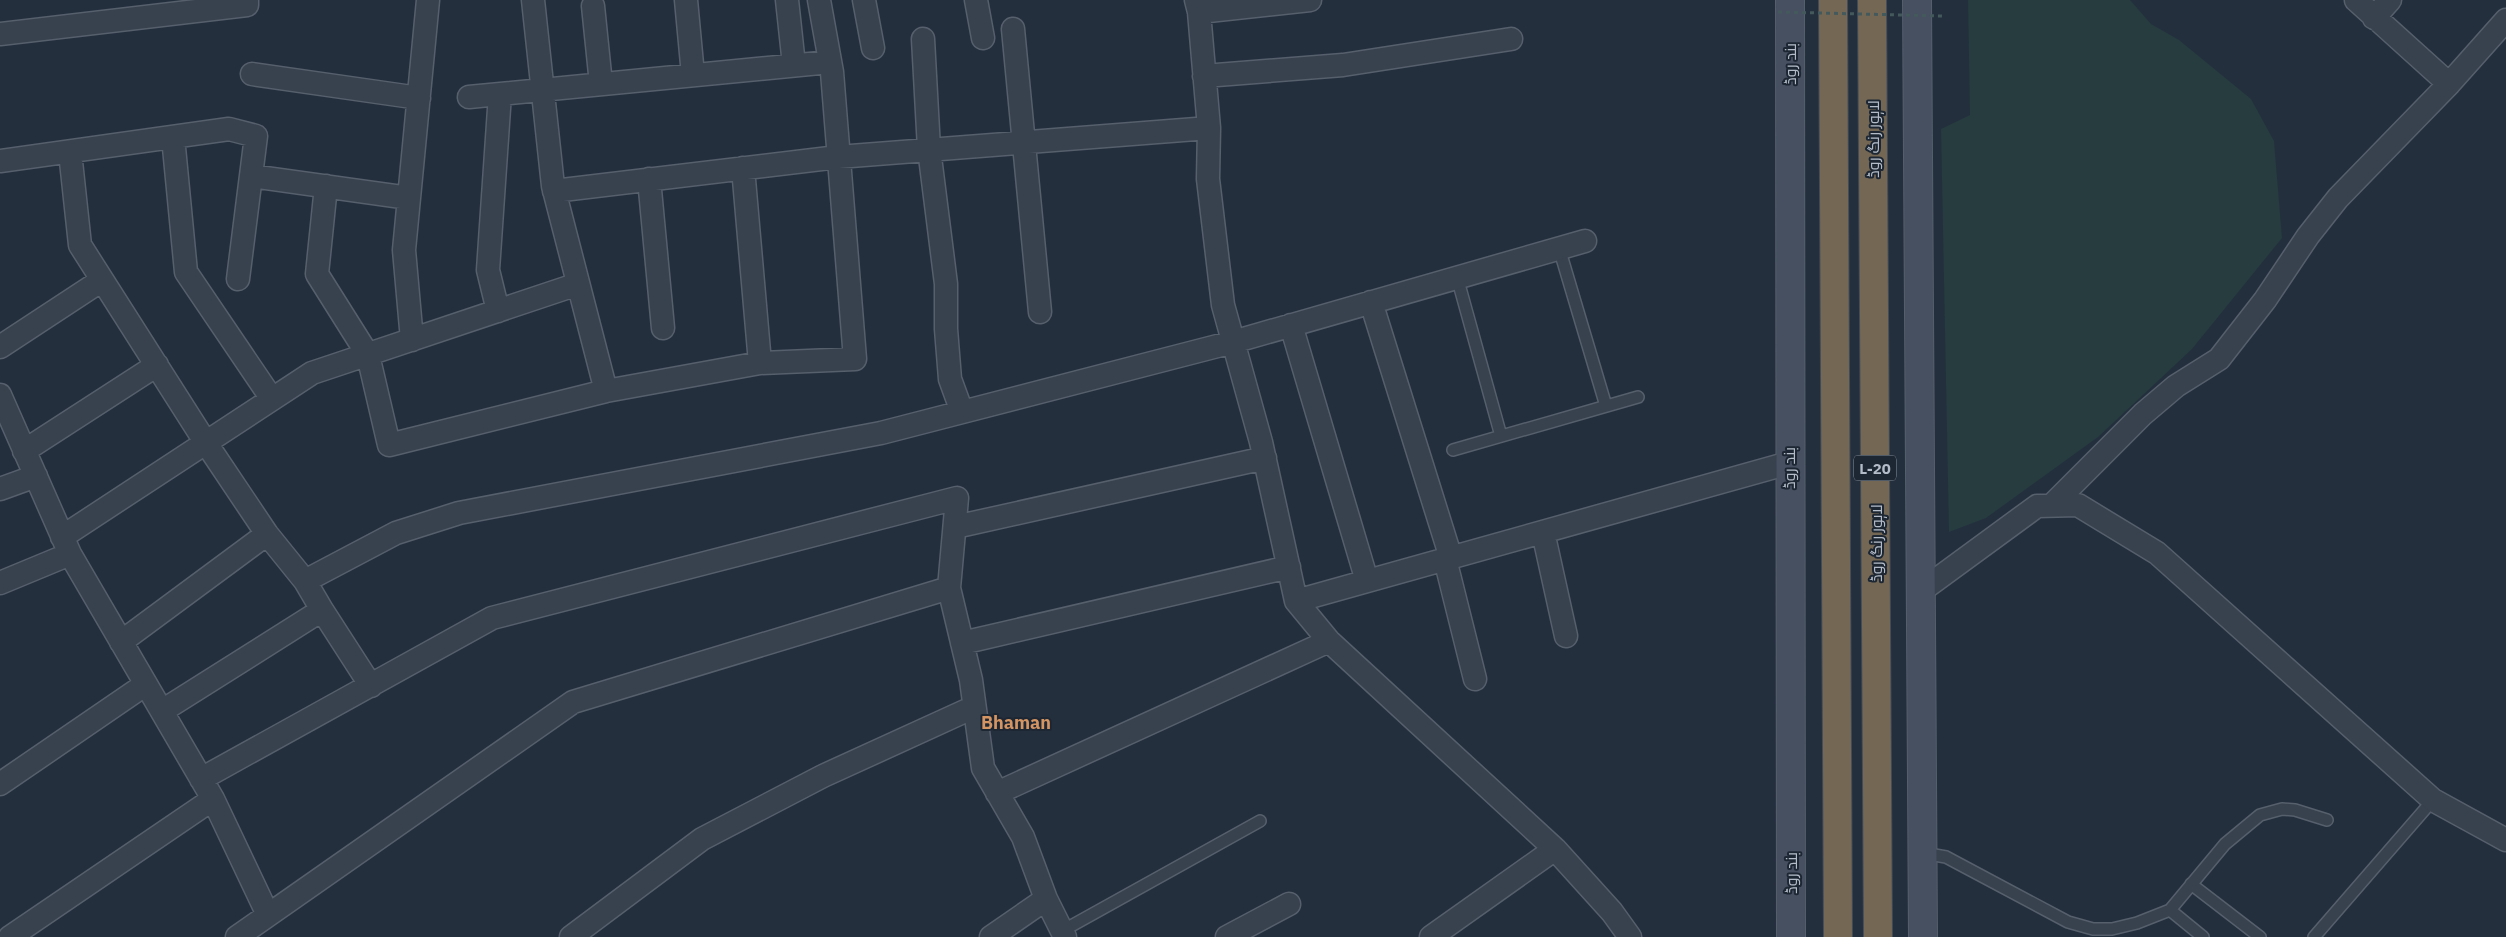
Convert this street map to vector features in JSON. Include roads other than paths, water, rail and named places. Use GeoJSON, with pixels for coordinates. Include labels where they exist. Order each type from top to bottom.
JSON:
{"type":"FeatureCollection","features":[{"type":"Feature","properties":{"kind":"highway","name":"L-20"},"geometry":{"type":"LineString","coordinates":[[1833,0],[1838,937]]}},
{"type":"Feature","properties":{"kind":"highway","name":"لاہور رنگ روڈ"},"geometry":{"type":"LineString","coordinates":[[1872,0],[1878,937]]}},
{"type":"Feature","properties":{"kind":"main road"},"geometry":{"type":"LineString","coordinates":[[1917,0],[1923,937]]}},
{"type":"Feature","properties":{"kind":"main road","name":"بند روڈ"},"geometry":{"type":"LineString","coordinates":[[1784,6],[1792,318],[1789,464],[1791,937]]}},
{"type":"Feature","properties":{"kind":"street"},"geometry":{"type":"LineString","coordinates":[[0,34],[247,5],[247,0]]}},
{"type":"Feature","properties":{"kind":"street"},"geometry":{"type":"LineString","coordinates":[[412,340],[404,250],[428,0]]}},
{"type":"Feature","properties":{"kind":"street"},"geometry":{"type":"LineString","coordinates":[[533,0],[545,90],[554,190],[606,391]]}},
{"type":"Feature","properties":{"kind":"street"},"geometry":{"type":"LineString","coordinates":[[686,0],[692,75]]}},
{"type":"Feature","properties":{"kind":"street"},"geometry":{"type":"LineString","coordinates":[[787,0],[794,65]]}},
{"type":"Feature","properties":{"kind":"street"},"geometry":{"type":"LineString","coordinates":[[326,186],[318,274],[368,355],[389,445],[606,391],[760,363],[856,359],[830,62],[819,0]]}},
{"type":"Feature","properties":{"kind":"street"},"geometry":{"type":"LineString","coordinates":[[864,0],[874,48]]}},
{"type":"Feature","properties":{"kind":"street"},"geometry":{"type":"LineString","coordinates":[[976,0],[983,38]]}},
{"type":"Feature","properties":{"kind":"street"},"geometry":{"type":"LineString","coordinates":[[1310,0],[1197,6],[1209,128],[1208,179],[1223,305],[1265,458],[1296,601],[1328,641],[1555,849],[1612,912],[1630,937]]}},
{"type":"Feature","properties":{"kind":"street"},"geometry":{"type":"LineString","coordinates":[[2356,0],[2449,84]]}},
{"type":"Feature","properties":{"kind":"street"},"geometry":{"type":"LineString","coordinates":[[2374,18],[2390,0]]}},
{"type":"Feature","properties":{"kind":"street"},"geometry":{"type":"LineString","coordinates":[[593,6],[601,84]]}},
{"type":"Feature","properties":{"kind":"street"},"geometry":{"type":"LineString","coordinates":[[2052,506],[2143,414],[2176,386],[2219,359],[2265,300],[2308,236],[2338,198],[2449,84],[2506,20]]}},
{"type":"Feature","properties":{"kind":"street"},"geometry":{"type":"LineString","coordinates":[[1014,29],[1040,312]]}},
{"type":"Feature","properties":{"kind":"street"},"geometry":{"type":"LineString","coordinates":[[922,39],[929,149],[946,284],[946,330],[950,378],[962,412]]}},
{"type":"Feature","properties":{"kind":"street"},"geometry":{"type":"LineString","coordinates":[[1204,76],[1344,64],[1512,39]]}},
{"type":"Feature","properties":{"kind":"street"},"geometry":{"type":"LineString","coordinates":[[470,97],[830,62]]}},
{"type":"Feature","properties":{"kind":"street"},"geometry":{"type":"LineString","coordinates":[[252,74],[418,98]]}},
{"type":"Feature","properties":{"kind":"street"},"geometry":{"type":"LineString","coordinates":[[498,312],[488,270],[500,94]]}},
{"type":"Feature","properties":{"kind":"street"},"geometry":{"type":"LineString","coordinates":[[554,190],[838,157],[1209,128]]}},
{"type":"Feature","properties":{"kind":"street"},"geometry":{"type":"LineString","coordinates":[[0,161],[229,129],[256,136],[238,279]]}},
{"type":"Feature","properties":{"kind":"street"},"geometry":{"type":"LineString","coordinates":[[173,137],[186,272],[272,399]]}},
{"type":"Feature","properties":{"kind":"street"},"geometry":{"type":"LineString","coordinates":[[70,152],[80,245],[206,443],[267,534],[305,582],[371,686]]}},
{"type":"Feature","properties":{"kind":"street"},"geometry":{"type":"LineString","coordinates":[[743,168],[760,363]]}},
{"type":"Feature","properties":{"kind":"street"},"geometry":{"type":"LineString","coordinates":[[251,176],[409,198]]}},
{"type":"Feature","properties":{"kind":"street"},"geometry":{"type":"LineString","coordinates":[[649,180],[663,328]]}},
{"type":"Feature","properties":{"kind":"street"},"geometry":{"type":"LineString","coordinates":[[305,582],[396,533],[459,513],[881,433],[1233,342],[1585,241]]}},
{"type":"Feature","properties":{"kind":"street"},"geometry":{"type":"LineString","coordinates":[[0,347],[102,280]]}},
{"type":"Feature","properties":{"kind":"street"},"geometry":{"type":"LineString","coordinates":[[0,583],[66,546],[206,443],[312,373],[578,284]]}},
{"type":"Feature","properties":{"kind":"street"},"geometry":{"type":"LineString","coordinates":[[1371,302],[1448,559],[1475,679]]}},
{"type":"Feature","properties":{"kind":"street"},"geometry":{"type":"LineString","coordinates":[[1290,325],[1367,581]]}},
{"type":"Feature","properties":{"kind":"street"},"geometry":{"type":"LineString","coordinates":[[24,451],[157,365]]}},
{"type":"Feature","properties":{"kind":"street"},"geometry":{"type":"LineString","coordinates":[[0,395],[66,546],[213,799],[263,925]]}},
{"type":"Feature","properties":{"kind":"street"},"geometry":{"type":"LineString","coordinates":[[955,526],[1265,458]]}},
{"type":"Feature","properties":{"kind":"street"},"geometry":{"type":"LineString","coordinates":[[1296,601],[1789,464]]}},
{"type":"Feature","properties":{"kind":"street"},"geometry":{"type":"LineString","coordinates":[[0,489],[36,476]]}},
{"type":"Feature","properties":{"kind":"street"},"geometry":{"type":"LineString","coordinates":[[201,779],[492,618],[957,498],[949,588],[962,643],[983,768],[1023,837],[1046,899],[1064,934]]}},
{"type":"Feature","properties":{"kind":"street"},"geometry":{"type":"LineString","coordinates":[[1921,591],[2037,506],[2078,504],[2157,553],[2433,800],[2505,838]]}},
{"type":"Feature","properties":{"kind":"street"},"geometry":{"type":"LineString","coordinates":[[1543,532],[1566,636]]}},
{"type":"Feature","properties":{"kind":"street"},"geometry":{"type":"LineString","coordinates":[[121,642],[267,534]]}},
{"type":"Feature","properties":{"kind":"street"},"geometry":{"type":"LineString","coordinates":[[962,643],[1289,567]]}},
{"type":"Feature","properties":{"kind":"street"},"geometry":{"type":"LineString","coordinates":[[237,937],[263,925],[573,702],[949,588]]}},
{"type":"Feature","properties":{"kind":"street"},"geometry":{"type":"LineString","coordinates":[[162,711],[322,610]]}},
{"type":"Feature","properties":{"kind":"street"},"geometry":{"type":"LineString","coordinates":[[997,792],[1328,641]]}},
{"type":"Feature","properties":{"kind":"street"},"geometry":{"type":"LineString","coordinates":[[0,784],[146,684]]}},
{"type":"Feature","properties":{"kind":"street"},"geometry":{"type":"LineString","coordinates":[[571,937],[702,839],[823,776],[974,707]]}},
{"type":"Feature","properties":{"kind":"street"},"geometry":{"type":"LineString","coordinates":[[10,937],[213,799]]}},
{"type":"Feature","properties":{"kind":"street"},"geometry":{"type":"LineString","coordinates":[[1431,937],[1555,849]]}},
{"type":"Feature","properties":{"kind":"street"},"geometry":{"type":"LineString","coordinates":[[991,937],[1046,899]]}},
{"type":"Feature","properties":{"kind":"street"},"geometry":{"type":"LineString","coordinates":[[1227,937],[1289,904]]}},
{"type":"Feature","properties":{"kind":"lane"},"geometry":{"type":"LineString","coordinates":[[1559,248],[1606,406]]}},
{"type":"Feature","properties":{"kind":"lane"},"geometry":{"type":"LineString","coordinates":[[1458,277],[1501,436]]}},
{"type":"Feature","properties":{"kind":"lane"},"geometry":{"type":"LineString","coordinates":[[1453,450],[1638,397]]}},
{"type":"Feature","properties":{"kind":"lane"},"geometry":{"type":"LineString","coordinates":[[2314,937],[2433,800]]}},
{"type":"Feature","properties":{"kind":"lane"},"geometry":{"type":"LineString","coordinates":[[1923,853],[1946,857],[2068,922],[2080,926],[2112,929],[2156,917],[2170,910],[2225,844],[2260,815],[2282,809],[2295,810],[2327,820]]}},
{"type":"Feature","properties":{"kind":"lane"},"geometry":{"type":"LineString","coordinates":[[1064,934],[1260,821]]}},
{"type":"Feature","properties":{"kind":"lane"},"geometry":{"type":"LineString","coordinates":[[2191,884],[2260,937]]}},
{"type":"Feature","properties":{"kind":"lane"},"geometry":{"type":"LineString","coordinates":[[2170,910],[2203,937]]}},
{"type":"Feature","properties":{"kind":"district","name":"Bhaman"},"geometry":{"type":"Point","coordinates":[1016,722]}}]}
